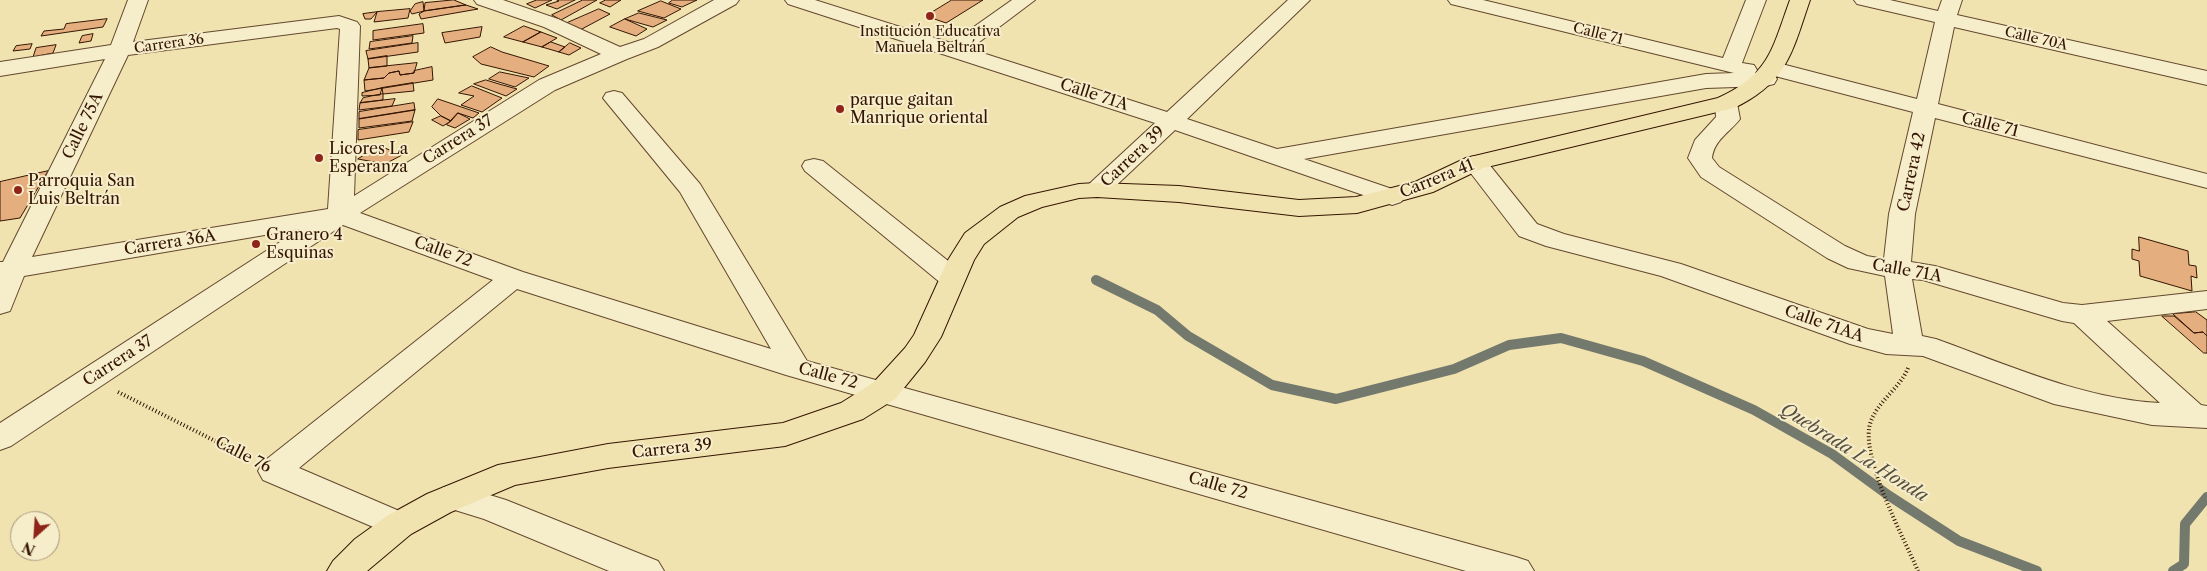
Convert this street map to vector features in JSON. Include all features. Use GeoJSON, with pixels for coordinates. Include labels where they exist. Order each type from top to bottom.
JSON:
{"type":"FeatureCollection","features":[{"type":"Feature","properties":{"kind":"main road"},"geometry":{"type":"LineString","coordinates":[[1769,75],[1800,0]]}},
{"type":"Feature","properties":{"kind":"main road","name":"Carrera 41"},"geometry":{"type":"LineString","coordinates":[[1097,190],[1179,194],[1238,202],[1318,209],[1356,205],[1424,187],[1475,163],[1726,103],[1749,92],[1769,75]]}},
{"type":"Feature","properties":{"kind":"main road","name":"Carrera 39"},"geometry":{"type":"LineString","coordinates":[[345,571],[367,549],[399,525],[439,502],[510,474],[572,462],[785,434],[852,411],[884,392],[901,373],[926,337],[952,278],[974,239],[1009,212],[1048,197],[1097,190]]}},
{"type":"Feature","properties":{"kind":"street","name":"Calle 75A"},"geometry":{"type":"LineString","coordinates":[[0,304],[7,270],[120,50],[138,0]]}},
{"type":"Feature","properties":{"kind":"street"},"geometry":{"type":"LineString","coordinates":[[484,0],[550,23],[619,54]]}},
{"type":"Feature","properties":{"kind":"street","name":"Carrera 37"},"geometry":{"type":"LineString","coordinates":[[0,438],[340,214],[547,86],[619,54],[651,43],[729,0]]}},
{"type":"Feature","properties":{"kind":"street","name":"Calle 71A"},"geometry":{"type":"LineString","coordinates":[[795,0],[1171,120],[1279,156],[1392,197]]}},
{"type":"Feature","properties":{"kind":"street"},"geometry":{"type":"LineString","coordinates":[[956,50],[1024,0]]}},
{"type":"Feature","properties":{"kind":"street","name":"Carrera 39"},"geometry":{"type":"LineString","coordinates":[[1097,190],[1300,0]]}},
{"type":"Feature","properties":{"kind":"street","name":"Calle 71"},"geometry":{"type":"LineString","coordinates":[[1458,0],[1529,8],[1730,66],[1925,108],[2207,180]]}},
{"type":"Feature","properties":{"kind":"street"},"geometry":{"type":"LineString","coordinates":[[1730,66],[1756,0]]}},
{"type":"Feature","properties":{"kind":"street","name":"Calle 70A"},"geometry":{"type":"LineString","coordinates":[[1864,0],[1949,9],[2207,78]]}},
{"type":"Feature","properties":{"kind":"street","name":"Carrera 42"},"geometry":{"type":"LineString","coordinates":[[1909,346],[1897,269],[1902,214],[1949,9]]}},
{"type":"Feature","properties":{"kind":"street","name":"Carrera 36"},"geometry":{"type":"LineString","coordinates":[[0,69],[120,50],[339,22],[350,26],[340,214]]}},
{"type":"Feature","properties":{"kind":"street"},"geometry":{"type":"LineString","coordinates":[[1279,156],[1706,81],[1769,75]]}},
{"type":"Feature","properties":{"kind":"street"},"geometry":{"type":"LineString","coordinates":[[614,98],[691,189],[797,368]]}},
{"type":"Feature","properties":{"kind":"street","name":"Calle 71A"},"geometry":{"type":"LineString","coordinates":[[1726,103],[1728,119],[1707,140],[1699,156],[1701,163],[1710,172],[1836,252],[1858,262],[1925,272],[2032,304],[2082,314],[2207,300]]}},
{"type":"Feature","properties":{"kind":"street","name":"Calle 71AA"},"geometry":{"type":"LineString","coordinates":[[1475,163],[1528,230],[1541,235],[1671,270],[1860,337],[1886,344],[1926,346],[2054,393],[2102,406],[2152,414],[2200,417]]}},
{"type":"Feature","properties":{"kind":"street"},"geometry":{"type":"LineString","coordinates":[[814,166],[952,278]]}},
{"type":"Feature","properties":{"kind":"street","name":"Carrera 36A"},"geometry":{"type":"LineString","coordinates":[[7,270],[340,214]]}},
{"type":"Feature","properties":{"kind":"street","name":"Calle 72"},"geometry":{"type":"LineString","coordinates":[[340,214],[513,278],[797,368],[1516,571]]}},
{"type":"Feature","properties":{"kind":"street"},"geometry":{"type":"LineString","coordinates":[[274,471],[513,278]]}},
{"type":"Feature","properties":{"kind":"street"},"geometry":{"type":"LineString","coordinates":[[2082,314],[2200,417]]}},
{"type":"Feature","properties":{"kind":"street","name":"Calle 76"},"geometry":{"type":"LineString","coordinates":[[274,471],[399,525]]}},
{"type":"Feature","properties":{"kind":"street"},"geometry":{"type":"LineString","coordinates":[[454,497],[494,509],[646,571]]}},
{"type":"Feature","properties":{"kind":"path"},"geometry":{"type":"LineString","coordinates":[[1909,346],[1912,354],[1906,373],[1881,402],[1869,425],[1867,439],[1878,476],[1918,571]]}},
{"type":"Feature","properties":{"kind":"path","name":"Calle 76"},"geometry":{"type":"LineString","coordinates":[[91,379],[274,471]]}},
{"type":"Feature","properties":{"kind":"building"},"geometry":{"type":"Polygon","coordinates":[[[454,0],[466,5],[424,11],[425,3],[454,0]]]}},
{"type":"Feature","properties":{"kind":"building"},"geometry":{"type":"Polygon","coordinates":[[[537,0],[552,0],[535,8],[527,4],[537,0]]]}},
{"type":"Feature","properties":{"kind":"building"},"geometry":{"type":"Polygon","coordinates":[[[557,0],[575,0],[557,9],[546,5],[559,1],[557,0]]]}},
{"type":"Feature","properties":{"kind":"building"},"geometry":{"type":"Polygon","coordinates":[[[583,0],[597,0],[561,20],[552,15],[583,0]]]}},
{"type":"Feature","properties":{"kind":"building"},"geometry":{"type":"Polygon","coordinates":[[[606,0],[621,0],[610,7],[600,3],[606,0]]]}},
{"type":"Feature","properties":{"kind":"building"},"geometry":{"type":"Polygon","coordinates":[[[673,0],[697,0],[682,7],[669,3],[673,0]]]}},
{"type":"Feature","properties":{"kind":"building"},"geometry":{"type":"Polygon","coordinates":[[[952,0],[983,0],[946,23],[926,16],[952,0]]]}},
{"type":"Feature","properties":{"kind":"building"},"geometry":{"type":"Polygon","coordinates":[[[661,1],[681,9],[664,18],[638,11],[661,1]]]}},
{"type":"Feature","properties":{"kind":"building"},"geometry":{"type":"Polygon","coordinates":[[[423,2],[424,11],[412,14],[410,11],[415,4],[423,2]]]}},
{"type":"Feature","properties":{"kind":"building"},"geometry":{"type":"Polygon","coordinates":[[[466,5],[478,9],[421,19],[419,14],[424,11],[466,5]]]}},
{"type":"Feature","properties":{"kind":"building"},"geometry":{"type":"Polygon","coordinates":[[[410,9],[408,18],[374,22],[377,12],[410,9]]]}},
{"type":"Feature","properties":{"kind":"building"},"geometry":{"type":"Polygon","coordinates":[[[599,9],[610,14],[580,30],[567,23],[599,9]]]}},
{"type":"Feature","properties":{"kind":"building"},"geometry":{"type":"Polygon","coordinates":[[[377,12],[371,19],[365,19],[363,14],[377,12]]]}},
{"type":"Feature","properties":{"kind":"building"},"geometry":{"type":"Polygon","coordinates":[[[639,13],[667,20],[653,27],[625,19],[639,13]]]}},
{"type":"Feature","properties":{"kind":"building"},"geometry":{"type":"Polygon","coordinates":[[[107,19],[103,27],[41,36],[44,31],[64,29],[66,24],[107,19]]]}},
{"type":"Feature","properties":{"kind":"building"},"geometry":{"type":"Polygon","coordinates":[[[625,19],[647,29],[636,36],[610,27],[625,19]]]}},
{"type":"Feature","properties":{"kind":"building"},"geometry":{"type":"Polygon","coordinates":[[[423,24],[424,33],[373,40],[373,31],[423,24]]]}},
{"type":"Feature","properties":{"kind":"building"},"geometry":{"type":"Polygon","coordinates":[[[524,26],[541,32],[523,42],[504,37],[524,26]]]}},
{"type":"Feature","properties":{"kind":"building"},"geometry":{"type":"Polygon","coordinates":[[[482,27],[480,37],[445,43],[442,33],[482,27]]]}},
{"type":"Feature","properties":{"kind":"building"},"geometry":{"type":"Polygon","coordinates":[[[541,32],[557,38],[542,47],[523,42],[541,32]]]}},
{"type":"Feature","properties":{"kind":"building"},"geometry":{"type":"Polygon","coordinates":[[[93,34],[91,41],[79,43],[82,36],[93,34]]]}},
{"type":"Feature","properties":{"kind":"building"},"geometry":{"type":"Polygon","coordinates":[[[413,36],[412,43],[369,49],[370,42],[413,36]]]}},
{"type":"Feature","properties":{"kind":"building"},"geometry":{"type":"Polygon","coordinates":[[[551,42],[565,47],[559,52],[542,47],[551,42]]]}},
{"type":"Feature","properties":{"kind":"building"},"geometry":{"type":"Polygon","coordinates":[[[418,43],[418,52],[368,59],[366,51],[418,43]]]}},
{"type":"Feature","properties":{"kind":"building"},"geometry":{"type":"Polygon","coordinates":[[[570,43],[581,48],[569,55],[559,52],[570,43]]]}},
{"type":"Feature","properties":{"kind":"building"},"geometry":{"type":"Polygon","coordinates":[[[32,44],[30,49],[13,51],[16,46],[32,44]]]}},
{"type":"Feature","properties":{"kind":"building"},"geometry":{"type":"Polygon","coordinates":[[[56,45],[53,53],[33,57],[36,48],[56,45]]]}},
{"type":"Feature","properties":{"kind":"building"},"geometry":{"type":"Polygon","coordinates":[[[491,47],[549,66],[534,77],[481,64],[473,57],[491,47]]]}},
{"type":"Feature","properties":{"kind":"building"},"geometry":{"type":"Polygon","coordinates":[[[387,56],[387,66],[369,68],[368,59],[387,56]]]}},
{"type":"Feature","properties":{"kind":"building"},"geometry":{"type":"Polygon","coordinates":[[[417,63],[414,73],[400,75],[399,71],[389,73],[384,78],[364,80],[369,68],[417,63]]]}},
{"type":"Feature","properties":{"kind":"building"},"geometry":{"type":"Polygon","coordinates":[[[432,67],[433,80],[365,91],[364,80],[384,78],[389,73],[399,71],[400,75],[414,73],[414,71],[432,67]]]}},
{"type":"Feature","properties":{"kind":"building"},"geometry":{"type":"Polygon","coordinates":[[[500,72],[529,78],[515,87],[489,79],[500,72]]]}},
{"type":"Feature","properties":{"kind":"building"},"geometry":{"type":"Polygon","coordinates":[[[486,80],[517,89],[506,96],[474,84],[486,80]]]}},
{"type":"Feature","properties":{"kind":"building"},"geometry":{"type":"Polygon","coordinates":[[[413,83],[414,91],[383,94],[382,88],[413,83]]]}},
{"type":"Feature","properties":{"kind":"building"},"geometry":{"type":"Polygon","coordinates":[[[472,86],[502,98],[482,112],[461,105],[474,96],[459,93],[472,86]]]}},
{"type":"Feature","properties":{"kind":"building"},"geometry":{"type":"Polygon","coordinates":[[[382,88],[380,95],[362,96],[362,93],[382,88]]]}},
{"type":"Feature","properties":{"kind":"building"},"geometry":{"type":"Polygon","coordinates":[[[383,94],[383,100],[360,103],[363,98],[383,94]]]}},
{"type":"Feature","properties":{"kind":"building"},"geometry":{"type":"Polygon","coordinates":[[[395,99],[392,106],[359,110],[360,103],[395,99]]]}},
{"type":"Feature","properties":{"kind":"building"},"geometry":{"type":"Polygon","coordinates":[[[438,99],[479,113],[473,118],[458,113],[451,121],[441,116],[432,107],[438,99]]]}},
{"type":"Feature","properties":{"kind":"building"},"geometry":{"type":"Polygon","coordinates":[[[414,103],[415,110],[359,119],[359,112],[414,103]]]}},
{"type":"Feature","properties":{"kind":"building"},"geometry":{"type":"Polygon","coordinates":[[[415,110],[412,121],[359,128],[359,119],[415,110]]]}},
{"type":"Feature","properties":{"kind":"building"},"geometry":{"type":"Polygon","coordinates":[[[458,113],[470,119],[455,128],[447,125],[458,113]]]}},
{"type":"Feature","properties":{"kind":"building"},"geometry":{"type":"Polygon","coordinates":[[[441,116],[451,121],[443,126],[432,120],[441,116]]]}},
{"type":"Feature","properties":{"kind":"building"},"geometry":{"type":"Polygon","coordinates":[[[413,122],[409,132],[358,140],[358,130],[413,122]]]}},
{"type":"Feature","properties":{"kind":"building"},"geometry":{"type":"Polygon","coordinates":[[[380,146],[402,155],[385,164],[358,159],[380,146]]]}},
{"type":"Feature","properties":{"kind":"building","name":"Parroquia San Luis Beltrán"},"geometry":{"type":"Polygon","coordinates":[[[48,171],[20,218],[0,221],[0,182],[48,171]]]}},
{"type":"Feature","properties":{"kind":"building"},"geometry":{"type":"Polygon","coordinates":[[[2139,237],[2188,251],[2189,265],[2196,266],[2197,278],[2191,276],[2192,291],[2140,276],[2139,261],[2132,259],[2132,249],[2139,251],[2139,237]]]}},
{"type":"Feature","properties":{"kind":"building"},"geometry":{"type":"Polygon","coordinates":[[[2196,312],[2207,320],[2207,336],[2203,332],[2194,333],[2173,314],[2196,312]]]}},
{"type":"Feature","properties":{"kind":"building"},"geometry":{"type":"Polygon","coordinates":[[[2162,316],[2174,316],[2194,333],[2203,332],[2207,336],[2207,353],[2204,353],[2162,316]]]}},
{"type":"Feature","properties":{"kind":"waterway","name":"Quebrada La Honda"},"geometry":{"type":"LineString","coordinates":[[1096,280],[1157,310],[1188,336],[1272,385],[1336,399],[1454,369],[1509,345],[1561,338],[1643,361],[1754,410],[1832,454],[1888,495],[1959,541],[2037,571]]}},
{"type":"Feature","properties":{"kind":"waterway","name":"Quebrada La Honda"},"geometry":{"type":"LineString","coordinates":[[2173,571],[2184,564],[2185,524],[2207,497]]}},
{"type":"Feature","properties":{"kind":"place","name":"Institución Educativa Manuela Beltrán"},"geometry":{"type":"Point","coordinates":[930,16]}},
{"type":"Feature","properties":{"kind":"place","name":"parque gaitan Manrique oriental"},"geometry":{"type":"Point","coordinates":[840,109]}},
{"type":"Feature","properties":{"kind":"place","name":"Licores La Esperanza"},"geometry":{"type":"Point","coordinates":[319,158]}},
{"type":"Feature","properties":{"kind":"place","name":"Parroquia San Luis Beltrán"},"geometry":{"type":"Point","coordinates":[18,190]}},
{"type":"Feature","properties":{"kind":"place","name":"Granero 4 Esquinas"},"geometry":{"type":"Point","coordinates":[256,244]}}]}
